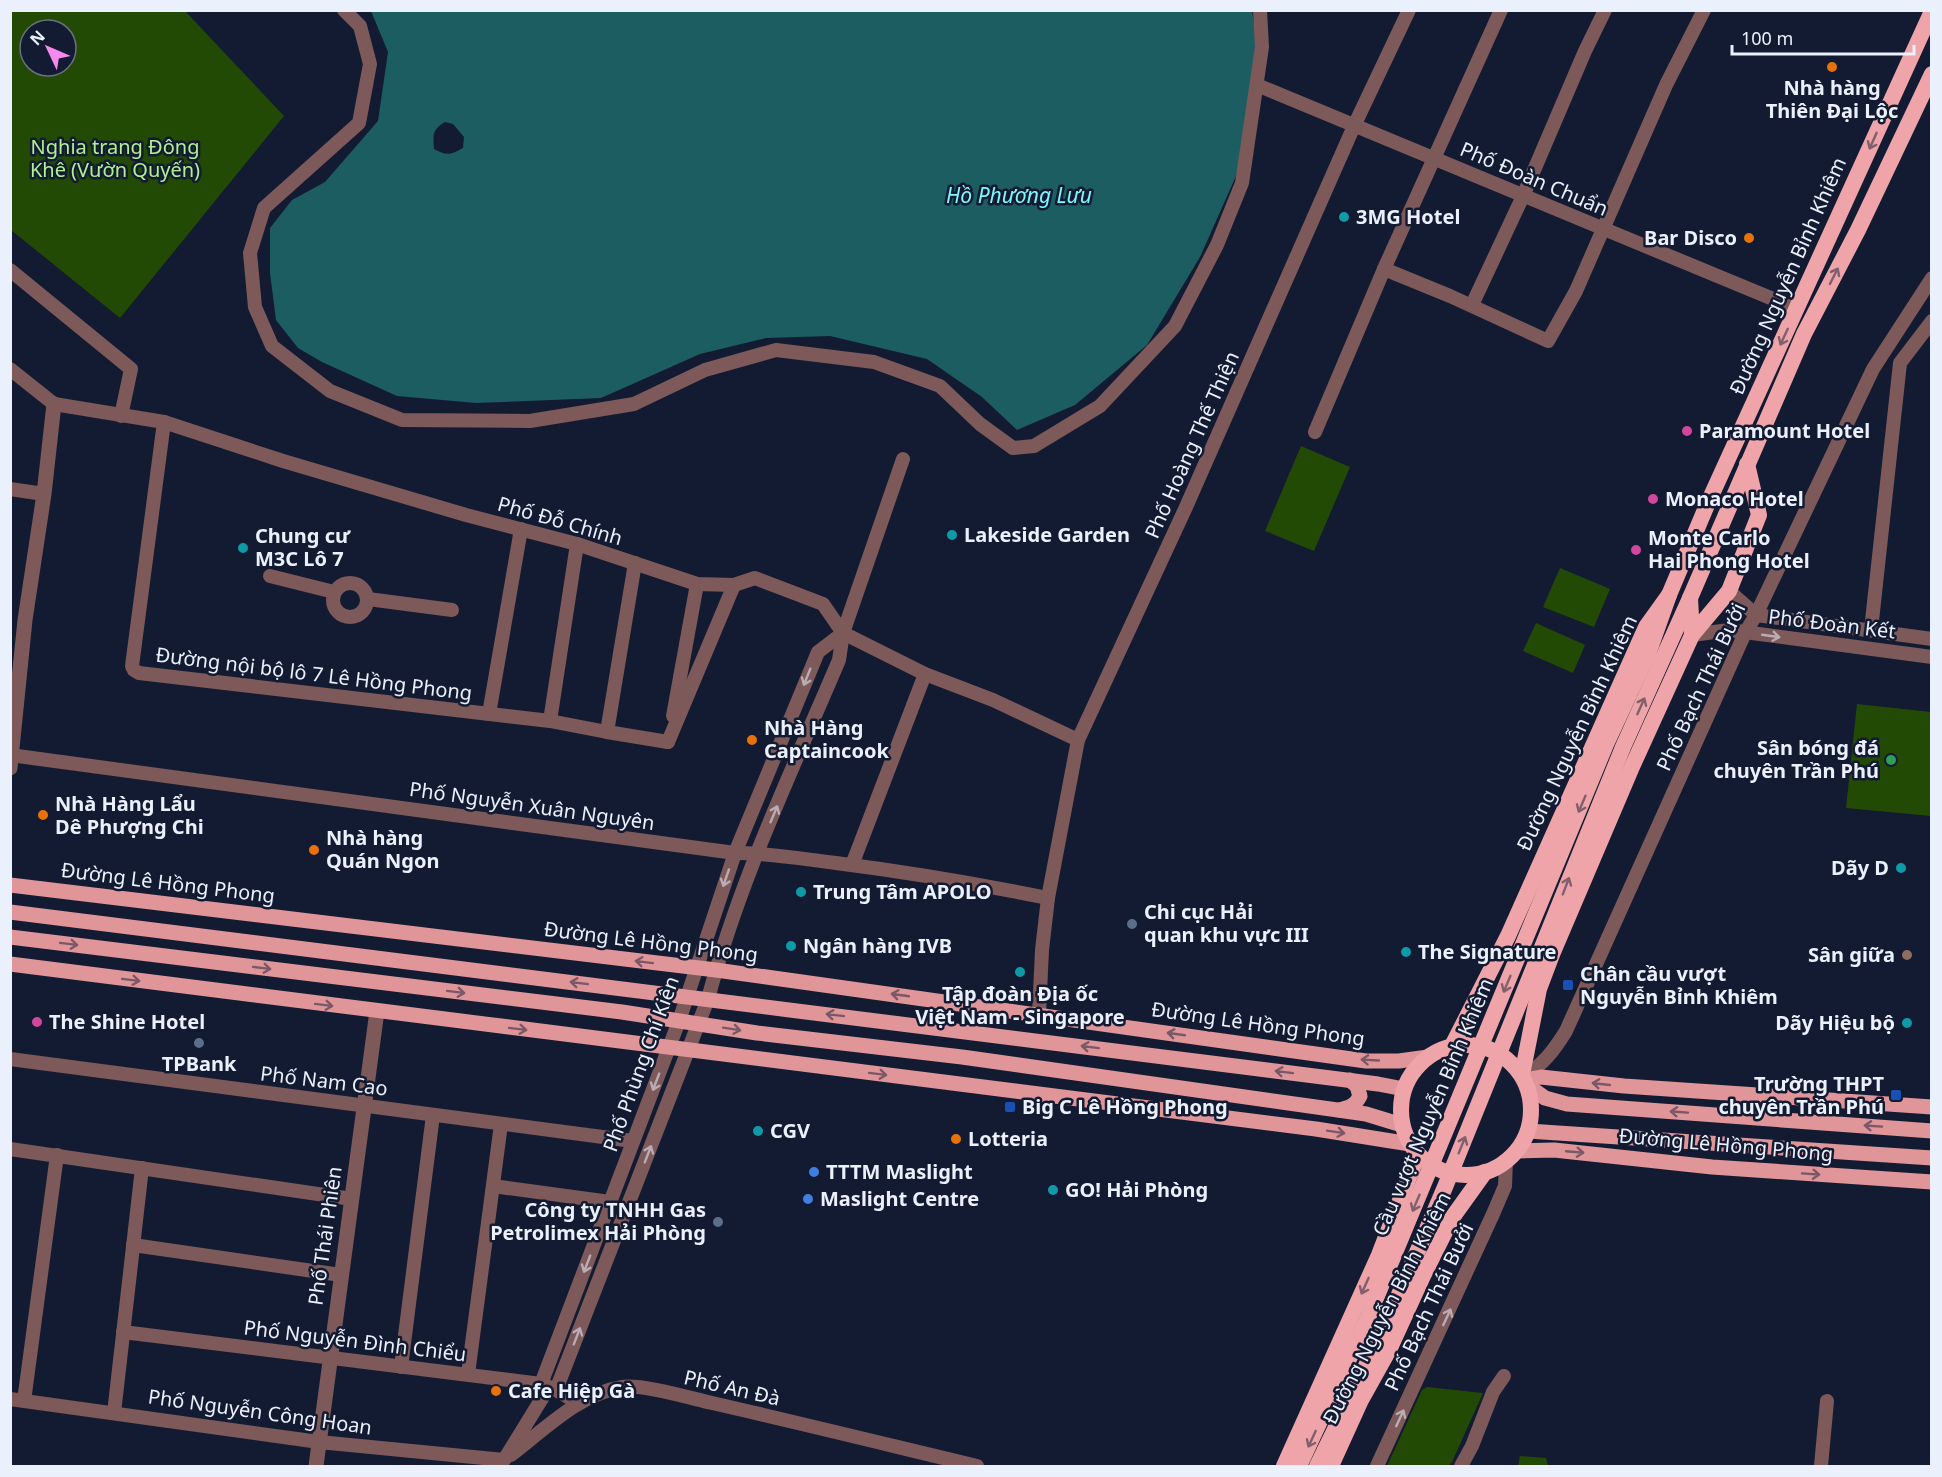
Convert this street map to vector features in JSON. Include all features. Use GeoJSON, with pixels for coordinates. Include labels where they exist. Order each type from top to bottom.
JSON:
{"type":"FeatureCollection","features":[{"type":"Feature","properties":{"kind":"highway","name":"Đường Nguyễn Bỉnh Khiêm"},"geometry":{"type":"LineString","coordinates":[[1452,1046],[1508,936],[1646,627],[1669,595],[1712,495],[1932,11]]}},
{"type":"Feature","properties":{"kind":"highway","name":"Cầu vượt Nguyễn Bỉnh Khiêm"},"geometry":{"type":"LineString","coordinates":[[1317,1467],[1386,1325],[1409,1272],[1511,1027],[1623,747],[1804,334],[1869,207],[1932,74]]}},
{"type":"Feature","properties":{"kind":"highway"},"geometry":{"type":"LineString","coordinates":[[1524,1080],[1539,989],[1552,952],[1692,634],[1729,591],[1760,515],[1747,464]]}},
{"type":"Feature","properties":{"kind":"highway","name":"Cầu vượt Nguyễn Bỉnh Khiêm"},"geometry":{"type":"LineString","coordinates":[[1299,1467],[1367,1320],[1603,753],[1647,654],[1669,595]]}},
{"type":"Feature","properties":{"kind":"highway"},"geometry":{"type":"LineString","coordinates":[[1690,598],[1692,634]]}},
{"type":"Feature","properties":{"kind":"highway"},"geometry":{"type":"LineString","coordinates":[[1508,936],[1515,962],[1526,968],[1540,966],[1552,952]]}},
{"type":"Feature","properties":{"kind":"highway"},"geometry":{"type":"LineString","coordinates":[[1472,1044],[1491,1049],[1509,1059],[1524,1080],[1531,1108],[1528,1131],[1511,1156],[1485,1172],[1467,1175],[1449,1173],[1432,1166],[1414,1149],[1402,1125],[1401,1107],[1404,1089],[1413,1071],[1428,1057],[1452,1046],[1472,1044]]}},
{"type":"Feature","properties":{"kind":"highway","name":"Đường Nguyễn Bỉnh Khiêm"},"geometry":{"type":"LineString","coordinates":[[1284,1467],[1379,1255],[1414,1149]]}},
{"type":"Feature","properties":{"kind":"highway","name":"Đường Nguyễn Bỉnh Khiêm"},"geometry":{"type":"LineString","coordinates":[[1331,1467],[1361,1400],[1390,1348],[1452,1218],[1485,1172]]}},
{"type":"Feature","properties":{"kind":"highway"},"geometry":{"type":"LineString","coordinates":[[1379,1255],[1400,1242],[1412,1243],[1420,1249],[1425,1260],[1423,1276]]}},
{"type":"Feature","properties":{"kind":"main road","name":"Đường Lê Hồng Phong"},"geometry":{"type":"LineString","coordinates":[[10,885],[716,970],[1366,1061],[1399,1061],[1428,1057]]}},
{"type":"Feature","properties":{"kind":"main road"},"geometry":{"type":"LineString","coordinates":[[10,912],[1350,1080],[1404,1089]]}},
{"type":"Feature","properties":{"kind":"main road"},"geometry":{"type":"LineString","coordinates":[[10,937],[679,1020],[757,1033],[962,1057],[1366,1114],[1402,1125]]}},
{"type":"Feature","properties":{"kind":"main road"},"geometry":{"type":"LineString","coordinates":[[10,964],[1316,1129],[1414,1149]]}},
{"type":"Feature","properties":{"kind":"main road"},"geometry":{"type":"LineString","coordinates":[[1524,1080],[1540,1077],[1618,1085],[1932,1107]]}},
{"type":"Feature","properties":{"kind":"main road"},"geometry":{"type":"LineString","coordinates":[[1340,1110],[1351,1107],[1360,1096],[1357,1086],[1350,1080]]}},
{"type":"Feature","properties":{"kind":"main road","name":"Đường Lê Hồng Phong"},"geometry":{"type":"LineString","coordinates":[[1524,1080],[1545,1098],[1567,1104],[1932,1131]]}},
{"type":"Feature","properties":{"kind":"main road"},"geometry":{"type":"LineString","coordinates":[[1173,1111],[1176,1087]]}},
{"type":"Feature","properties":{"kind":"main road"},"geometry":{"type":"LineString","coordinates":[[1786,1120],[1791,1097]]}},
{"type":"Feature","properties":{"kind":"main road","name":"Đường Lê Hồng Phong"},"geometry":{"type":"LineString","coordinates":[[1528,1131],[1932,1158]]}},
{"type":"Feature","properties":{"kind":"main road"},"geometry":{"type":"LineString","coordinates":[[1776,1171],[1780,1147]]}},
{"type":"Feature","properties":{"kind":"main road","name":"Đường Lê Hồng Phong"},"geometry":{"type":"LineString","coordinates":[[1511,1156],[1554,1150],[1712,1167],[1932,1182]]}},
{"type":"Feature","properties":{"kind":"street"},"geometry":{"type":"LineString","coordinates":[[344,10],[360,26],[370,64],[359,123],[264,208],[250,253],[255,307],[272,346],[330,391],[402,420],[530,421],[634,404],[705,370],[776,350],[874,362],[940,386],[980,424],[1013,448],[1034,446],[1100,406],[1175,326],[1217,246],[1242,183],[1262,47],[1260,10]]}},
{"type":"Feature","properties":{"kind":"street","name":"Phố Hoàng Thế Thiện"},"geometry":{"type":"LineString","coordinates":[[1039,1014],[1042,950],[1048,898],[1078,740],[1191,496],[1354,126],[1409,10]]}},
{"type":"Feature","properties":{"kind":"street"},"geometry":{"type":"LineString","coordinates":[[1315,432],[1384,269],[1501,10]]}},
{"type":"Feature","properties":{"kind":"street"},"geometry":{"type":"LineString","coordinates":[[1472,305],[1605,10]]}},
{"type":"Feature","properties":{"kind":"street"},"geometry":{"type":"LineString","coordinates":[[1384,269],[1472,305],[1548,341],[1576,291],[1666,85],[1704,10]]}},
{"type":"Feature","properties":{"kind":"street","name":"Phố Đoàn Chuẩn"},"geometry":{"type":"LineString","coordinates":[[1257,85],[1797,309]]}},
{"type":"Feature","properties":{"kind":"street"},"geometry":{"type":"LineString","coordinates":[[10,270],[131,369],[121,416]]}},
{"type":"Feature","properties":{"kind":"street","name":"Phố Bạch Thái Bưởi"},"geometry":{"type":"LineString","coordinates":[[1524,1080],[1553,1053],[1566,1031],[1745,633],[1756,615],[1873,369],[1932,278]]}},
{"type":"Feature","properties":{"kind":"street"},"geometry":{"type":"LineString","coordinates":[[1871,630],[1900,363],[1932,321]]}},
{"type":"Feature","properties":{"kind":"street","name":"Phố Đỗ Chính"},"geometry":{"type":"LineString","coordinates":[[10,369],[54,404],[164,422],[283,461],[466,515],[577,544],[697,584],[734,585],[754,578],[823,604],[843,633],[925,674],[993,700],[1078,740]]}},
{"type":"Feature","properties":{"kind":"street"},"geometry":{"type":"LineString","coordinates":[[11,759],[26,620],[54,404]]}},
{"type":"Feature","properties":{"kind":"street","name":"Đường nội bộ lô 7 Lê Hồng Phong"},"geometry":{"type":"LineString","coordinates":[[164,422],[132,666],[134,670],[139,673],[245,686],[550,721],[668,742]]}},
{"type":"Feature","properties":{"kind":"street","name":"Phố Phùng Chí Kiên"},"geometry":{"type":"LineString","coordinates":[[549,1387],[633,1193],[708,999],[721,950],[757,853],[839,660],[843,633],[903,459]]}},
{"type":"Feature","properties":{"kind":"street"},"geometry":{"type":"LineString","coordinates":[[10,489],[44,494]]}},
{"type":"Feature","properties":{"kind":"street","name":"Đường nội bộ lô 7 Lê Hồng Phong"},"geometry":{"type":"LineString","coordinates":[[489,714],[521,529]]}},
{"type":"Feature","properties":{"kind":"street"},"geometry":{"type":"LineString","coordinates":[[550,721],[577,544]]}},
{"type":"Feature","properties":{"kind":"street"},"geometry":{"type":"LineString","coordinates":[[607,732],[635,563]]}},
{"type":"Feature","properties":{"kind":"street"},"geometry":{"type":"LineString","coordinates":[[270,576],[334,592]]}},
{"type":"Feature","properties":{"kind":"street"},"geometry":{"type":"LineString","coordinates":[[354,583],[364,589],[368,600],[364,611],[355,617],[339,614],[333,604],[334,592],[342,585],[354,583]]}},
{"type":"Feature","properties":{"kind":"street"},"geometry":{"type":"LineString","coordinates":[[668,742],[697,584]]}},
{"type":"Feature","properties":{"kind":"street"},"geometry":{"type":"LineString","coordinates":[[668,742],[734,585]]}},
{"type":"Feature","properties":{"kind":"street","name":"Phố Đoàn Kết"},"geometry":{"type":"LineString","coordinates":[[1729,591],[1756,615],[1932,639]]}},
{"type":"Feature","properties":{"kind":"street"},"geometry":{"type":"LineString","coordinates":[[368,600],[452,610]]}},
{"type":"Feature","properties":{"kind":"street","name":"Phố Đoàn Kết"},"geometry":{"type":"LineString","coordinates":[[1692,634],[1730,630],[1932,657]]}},
{"type":"Feature","properties":{"kind":"street","name":"Phố Phùng Chí Kiên"},"geometry":{"type":"LineString","coordinates":[[549,1387],[612,1196],[688,997],[735,853],[818,652],[843,633]]}},
{"type":"Feature","properties":{"kind":"street"},"geometry":{"type":"LineString","coordinates":[[852,865],[925,674]]}},
{"type":"Feature","properties":{"kind":"street","name":"Phố Nguyễn Xuân Nguyên"},"geometry":{"type":"LineString","coordinates":[[11,759],[735,853],[757,853],[852,865],[959,880],[1048,898]]}},
{"type":"Feature","properties":{"kind":"street","name":"Phố Thái Phiên"},"geometry":{"type":"LineString","coordinates":[[316,1467],[377,1011]]}},
{"type":"Feature","properties":{"kind":"street","name":"Phố Nam Cao"},"geometry":{"type":"LineString","coordinates":[[10,1059],[633,1141]]}},
{"type":"Feature","properties":{"kind":"street"},"geometry":{"type":"LineString","coordinates":[[401,1367],[433,1115]]}},
{"type":"Feature","properties":{"kind":"street"},"geometry":{"type":"LineString","coordinates":[[468,1374],[501,1124]]}},
{"type":"Feature","properties":{"kind":"street"},"geometry":{"type":"LineString","coordinates":[[10,1149],[352,1199]]}},
{"type":"Feature","properties":{"kind":"street"},"geometry":{"type":"LineString","coordinates":[[17,1400],[57,1155]]}},
{"type":"Feature","properties":{"kind":"street","name":"Phố Bạch Thái Bưởi"},"geometry":{"type":"LineString","coordinates":[[1377,1467],[1493,1214],[1505,1186],[1511,1156]]}},
{"type":"Feature","properties":{"kind":"street"},"geometry":{"type":"LineString","coordinates":[[114,1413],[142,1168]]}},
{"type":"Feature","properties":{"kind":"street"},"geometry":{"type":"LineString","coordinates":[[493,1186],[612,1196],[633,1193]]}},
{"type":"Feature","properties":{"kind":"street"},"geometry":{"type":"LineString","coordinates":[[133,1245],[341,1275]]}},
{"type":"Feature","properties":{"kind":"street","name":"Phố Nguyễn Đình Chiểu"},"geometry":{"type":"LineString","coordinates":[[123,1332],[468,1374],[549,1387],[578,1403]]}},
{"type":"Feature","properties":{"kind":"street"},"geometry":{"type":"LineString","coordinates":[[1461,1467],[1472,1446],[1493,1392],[1504,1376]]}},
{"type":"Feature","properties":{"kind":"street"},"geometry":{"type":"LineString","coordinates":[[501,1463],[549,1387]]}},
{"type":"Feature","properties":{"kind":"street","name":"Phố An Đà"},"geometry":{"type":"LineString","coordinates":[[501,1463],[578,1403],[601,1392],[625,1387],[652,1390],[762,1414],[977,1467]]}},
{"type":"Feature","properties":{"kind":"street","name":"Phố Nguyễn Công Hoan"},"geometry":{"type":"LineString","coordinates":[[17,1400],[319,1442],[501,1463]]}},
{"type":"Feature","properties":{"kind":"street"},"geometry":{"type":"LineString","coordinates":[[1821,1467],[1827,1401]]}},
{"type":"Feature","properties":{"kind":"green space","name":"Nghia trang Đông Khê (Vườn Quyến)"},"geometry":{"type":"Polygon","coordinates":[[[10,11],[185,11],[284,116],[120,318],[11,230],[10,11]]]}},
{"type":"Feature","properties":{"kind":"green space"},"geometry":{"type":"Polygon","coordinates":[[[1301,446],[1350,467],[1314,551],[1265,531],[1301,446]]]}},
{"type":"Feature","properties":{"kind":"green space"},"geometry":{"type":"Polygon","coordinates":[[[1560,568],[1610,589],[1594,627],[1543,607],[1560,568]]]}},
{"type":"Feature","properties":{"kind":"green space"},"geometry":{"type":"Polygon","coordinates":[[[1536,623],[1585,645],[1573,673],[1523,651],[1536,623]]]}},
{"type":"Feature","properties":{"kind":"green space","name":"Sân bóng đá chuyên Trần Phú"},"geometry":{"type":"Polygon","coordinates":[[[1857,704],[1931,712],[1931,816],[1846,808],[1857,704]]]}},
{"type":"Feature","properties":{"kind":"green space"},"geometry":{"type":"Polygon","coordinates":[[[1427,1387],[1483,1393],[1452,1462],[1448,1466],[1387,1466],[1422,1390],[1427,1387]]]}},
{"type":"Feature","properties":{"kind":"green space"},"geometry":{"type":"Polygon","coordinates":[[[1520,1456],[1546,1458],[1548,1466],[1518,1466],[1520,1456]]]}},
{"type":"Feature","properties":{"kind":"water","name":"Hồ Phương Lưu"},"geometry":{"type":"Polygon","coordinates":[[[371,11],[1252,11],[1257,42],[1247,121],[1236,176],[1200,257],[1147,345],[1075,405],[1017,430],[982,397],[927,359],[830,336],[766,338],[700,354],[601,398],[476,403],[397,396],[322,362],[298,348],[276,320],[270,273],[270,228],[292,200],[325,182],[378,121],[388,52],[371,11]],[[445,122],[438,127],[434,136],[434,149],[449,154],[463,148],[464,137],[453,124],[445,122]]]}},
{"type":"Feature","properties":{"kind":"place","name":"Nhà hàng Thiên Đại Lộc"},"geometry":{"type":"Point","coordinates":[1832,67]}},
{"type":"Feature","properties":{"kind":"place","name":"3MG Hotel"},"geometry":{"type":"Point","coordinates":[1344,217]}},
{"type":"Feature","properties":{"kind":"place","name":"Bar Disco"},"geometry":{"type":"Point","coordinates":[1749,238]}},
{"type":"Feature","properties":{"kind":"place","name":"Paramount Hotel"},"geometry":{"type":"Point","coordinates":[1687,431]}},
{"type":"Feature","properties":{"kind":"place","name":"Monaco Hotel"},"geometry":{"type":"Point","coordinates":[1653,499]}},
{"type":"Feature","properties":{"kind":"place","name":"Lakeside Garden"},"geometry":{"type":"Point","coordinates":[952,535]}},
{"type":"Feature","properties":{"kind":"place","name":"Chung cư M3C Lô 7"},"geometry":{"type":"Point","coordinates":[243,548]}},
{"type":"Feature","properties":{"kind":"place","name":"Monte Carlo Hai Phong Hotel"},"geometry":{"type":"Point","coordinates":[1636,550]}},
{"type":"Feature","properties":{"kind":"place","name":"Nhà Hàng Captaincook"},"geometry":{"type":"Point","coordinates":[752,740]}},
{"type":"Feature","properties":{"kind":"place","name":"Sân bóng đá chuyên Trần Phú"},"geometry":{"type":"Point","coordinates":[1891,760]}},
{"type":"Feature","properties":{"kind":"place","name":"Nhà Hàng Lẩu Dê Phượng Chi"},"geometry":{"type":"Point","coordinates":[43,815]}},
{"type":"Feature","properties":{"kind":"place","name":"Nhà hàng Quán Ngon"},"geometry":{"type":"Point","coordinates":[314,850]}},
{"type":"Feature","properties":{"kind":"place","name":"Dãy D"},"geometry":{"type":"Point","coordinates":[1901,868]}},
{"type":"Feature","properties":{"kind":"place","name":"Trung Tâm APOLO"},"geometry":{"type":"Point","coordinates":[801,892]}},
{"type":"Feature","properties":{"kind":"place","name":"Chi cục Hải quan khu vực III"},"geometry":{"type":"Point","coordinates":[1132,924]}},
{"type":"Feature","properties":{"kind":"place","name":"Ngân hàng IVB"},"geometry":{"type":"Point","coordinates":[791,946]}},
{"type":"Feature","properties":{"kind":"place","name":"The Signature"},"geometry":{"type":"Point","coordinates":[1406,952]}},
{"type":"Feature","properties":{"kind":"place","name":"Sân giữa"},"geometry":{"type":"Point","coordinates":[1907,955]}},
{"type":"Feature","properties":{"kind":"place","name":"Tập đoàn Địa ốc Việt Nam - Singapore"},"geometry":{"type":"Point","coordinates":[1020,972]}},
{"type":"Feature","properties":{"kind":"place","name":"Chân cầu vượt Nguyễn Bỉnh Khiêm"},"geometry":{"type":"Point","coordinates":[1568,985]}},
{"type":"Feature","properties":{"kind":"place","name":"The Shine Hotel"},"geometry":{"type":"Point","coordinates":[37,1022]}},
{"type":"Feature","properties":{"kind":"place","name":"Dãy Hiệu bộ"},"geometry":{"type":"Point","coordinates":[1907,1023]}},
{"type":"Feature","properties":{"kind":"place","name":"TPBank"},"geometry":{"type":"Point","coordinates":[199,1043]}},
{"type":"Feature","properties":{"kind":"place","name":"Trường THPT chuyên Trần Phú"},"geometry":{"type":"Point","coordinates":[1896,1095]}},
{"type":"Feature","properties":{"kind":"place","name":"Big C Lê Hồng Phong"},"geometry":{"type":"Point","coordinates":[1010,1107]}},
{"type":"Feature","properties":{"kind":"place","name":"CGV"},"geometry":{"type":"Point","coordinates":[758,1131]}},
{"type":"Feature","properties":{"kind":"place","name":"Lotteria"},"geometry":{"type":"Point","coordinates":[956,1139]}},
{"type":"Feature","properties":{"kind":"place","name":"TTTM Maslight"},"geometry":{"type":"Point","coordinates":[814,1172]}},
{"type":"Feature","properties":{"kind":"place","name":"GO! Hải Phòng"},"geometry":{"type":"Point","coordinates":[1053,1190]}},
{"type":"Feature","properties":{"kind":"place","name":"Maslight Centre"},"geometry":{"type":"Point","coordinates":[808,1199]}},
{"type":"Feature","properties":{"kind":"place","name":"Công ty TNHH Gas Petrolimex Hải Phòng"},"geometry":{"type":"Point","coordinates":[718,1222]}},
{"type":"Feature","properties":{"kind":"place","name":"Cafe Hiệp Gà"},"geometry":{"type":"Point","coordinates":[496,1391]}}]}
